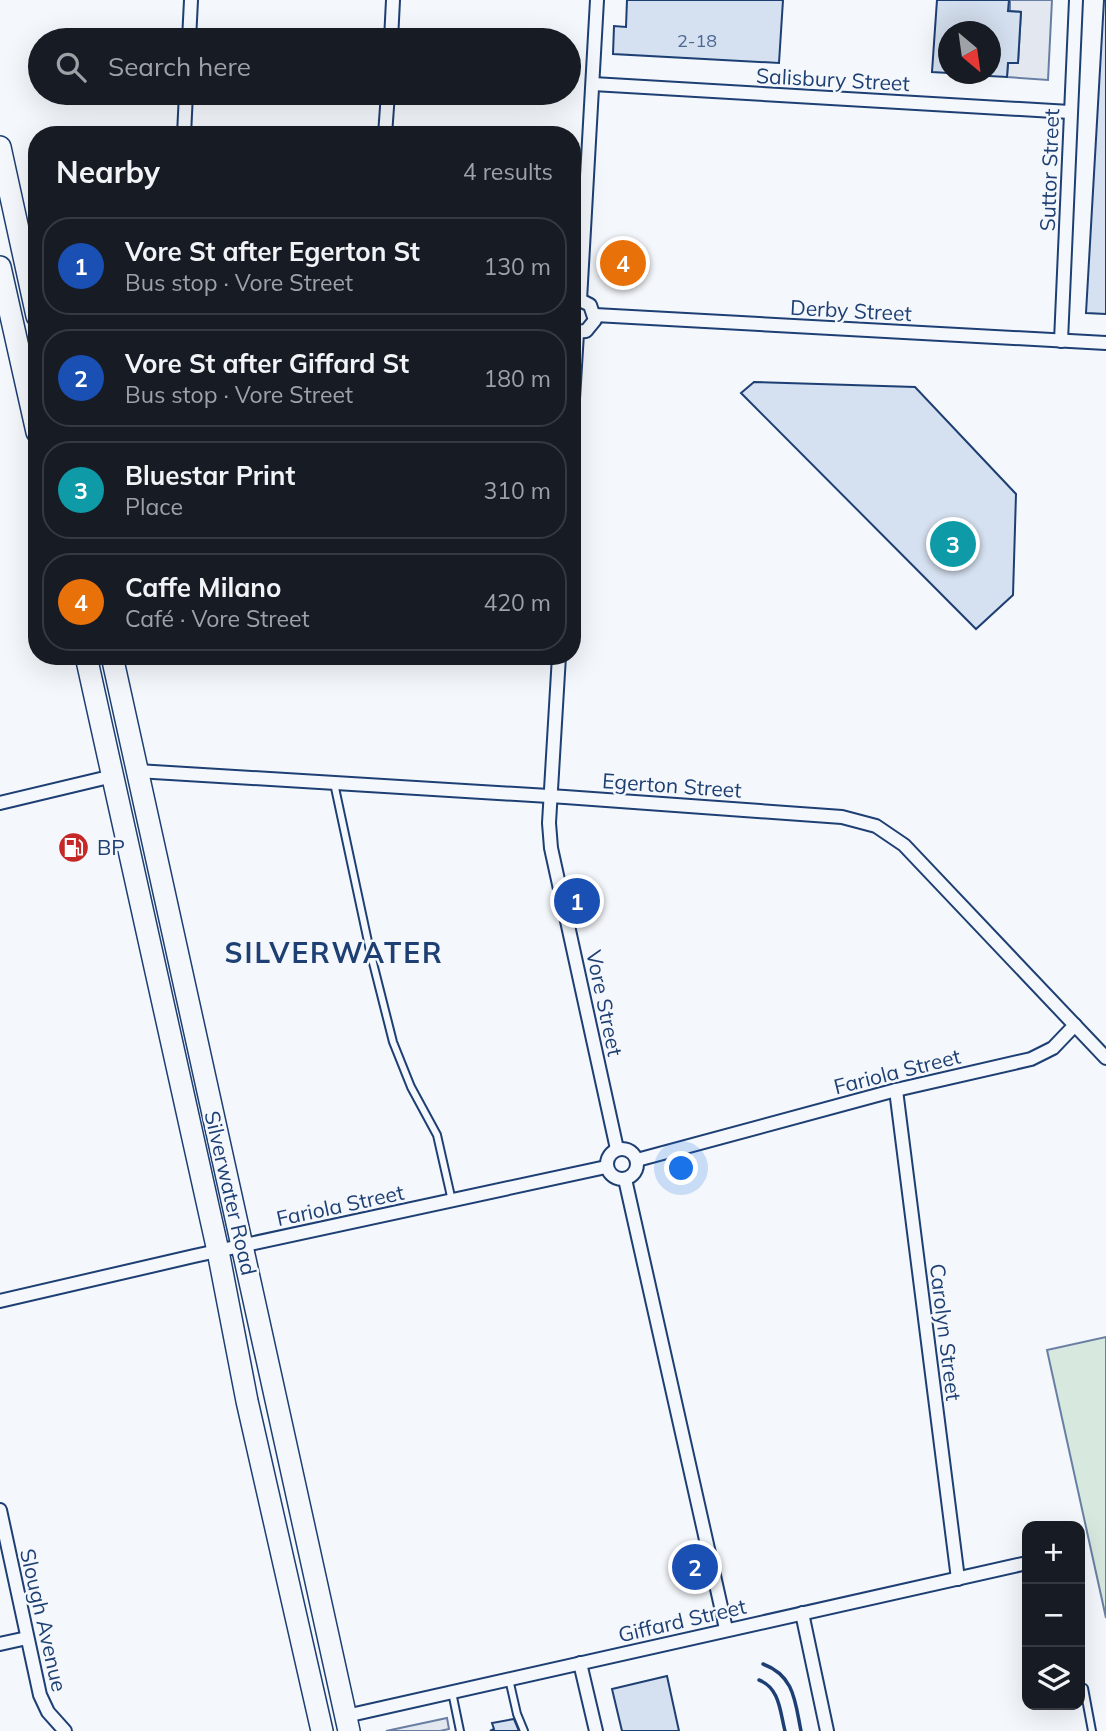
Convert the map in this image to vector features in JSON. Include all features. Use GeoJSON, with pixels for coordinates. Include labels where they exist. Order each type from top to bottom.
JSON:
{"type":"FeatureCollection","features":[{"type":"Feature","properties":{"kind":"highway"},"geometry":{"type":"LineString","coordinates":[[0,147],[28,263]]}},
{"type":"Feature","properties":{"kind":"highway"},"geometry":{"type":"LineString","coordinates":[[0,267],[4,300],[28,396]]}},
{"type":"Feature","properties":{"kind":"highway","name":"Silverwater Road"},"geometry":{"type":"LineString","coordinates":[[88,665],[218,1251],[247,1401],[322,1731]]}},
{"type":"Feature","properties":{"kind":"highway","name":"Silverwater Road"},"geometry":{"type":"LineString","coordinates":[[114,665],[348,1724]]}},
{"type":"Feature","properties":{"kind":"street"},"geometry":{"type":"LineString","coordinates":[[190,28],[191,0]]}},
{"type":"Feature","properties":{"kind":"street"},"geometry":{"type":"LineString","coordinates":[[392,28],[393,0]]}},
{"type":"Feature","properties":{"kind":"street"},"geometry":{"type":"LineString","coordinates":[[581,237],[597,0]]}},
{"type":"Feature","properties":{"kind":"street","name":"Suttor Street"},"geometry":{"type":"LineString","coordinates":[[1061,341],[1076,0]]}},
{"type":"Feature","properties":{"kind":"street","name":"Salisbury Street"},"geometry":{"type":"LineString","coordinates":[[593,84],[1070,112]]}},
{"type":"Feature","properties":{"kind":"street"},"geometry":{"type":"LineString","coordinates":[[184,126],[185,105]]}},
{"type":"Feature","properties":{"kind":"street"},"geometry":{"type":"LineString","coordinates":[[386,126],[387,105]]}},
{"type":"Feature","properties":{"kind":"street"},"geometry":{"type":"LineString","coordinates":[[581,302],[590,305],[594,314],[590,328],[581,331]]}},
{"type":"Feature","properties":{"kind":"street","name":"Derby Street"},"geometry":{"type":"LineString","coordinates":[[594,314],[1106,343]]}},
{"type":"Feature","properties":{"kind":"street","name":"Vore Street"},"geometry":{"type":"LineString","coordinates":[[558,665],[549,823],[551,848],[617,1149]]}},
{"type":"Feature","properties":{"kind":"street","name":"Egerton Street"},"geometry":{"type":"LineString","coordinates":[[137,771],[842,817],[876,826],[904,845],[1106,1058]]}},
{"type":"Feature","properties":{"kind":"street"},"geometry":{"type":"LineString","coordinates":[[0,803],[113,776]]}},
{"type":"Feature","properties":{"kind":"street","name":"Fariola Street"},"geometry":{"type":"LineString","coordinates":[[637,1160],[896,1090],[1043,1055],[1054,1048],[1075,1025]]}},
{"type":"Feature","properties":{"kind":"street","name":"Carolyn Street"},"geometry":{"type":"LineString","coordinates":[[896,1090],[958,1578]]}},
{"type":"Feature","properties":{"kind":"street"},"geometry":{"type":"LineString","coordinates":[[617,1149],[627,1149],[637,1160],[634,1174],[625,1179],[611,1175],[606,1167],[607,1158],[617,1149]]}},
{"type":"Feature","properties":{"kind":"street","name":"Fariola Street"},"geometry":{"type":"LineString","coordinates":[[0,1301],[243,1245],[606,1167]]}},
{"type":"Feature","properties":{"kind":"street"},"geometry":{"type":"LineString","coordinates":[[625,1179],[726,1629]]}},
{"type":"Feature","properties":{"kind":"street","name":"Slough Avenue"},"geometry":{"type":"LineString","coordinates":[[0,1510],[43,1704],[65,1731]]}},
{"type":"Feature","properties":{"kind":"street","name":"Giffard Street"},"geometry":{"type":"LineString","coordinates":[[348,1724],[452,1692],[1022,1564]]}},
{"type":"Feature","properties":{"kind":"street"},"geometry":{"type":"LineString","coordinates":[[802,1613],[827,1731]]}},
{"type":"Feature","properties":{"kind":"street"},"geometry":{"type":"LineString","coordinates":[[0,1644],[27,1638]]}},
{"type":"Feature","properties":{"kind":"street"},"geometry":{"type":"LineString","coordinates":[[580,1663],[596,1731]]}},
{"type":"Feature","properties":{"kind":"lane"},"geometry":{"type":"LineString","coordinates":[[334,783],[370,951],[393,1042],[411,1087],[437,1135],[452,1200]]}},
{"type":"Feature","properties":{"kind":"lane"},"geometry":{"type":"LineString","coordinates":[[509,1679],[524,1731]]}},
{"type":"Feature","properties":{"kind":"lane"},"geometry":{"type":"LineString","coordinates":[[452,1692],[460,1731]]}},
{"type":"Feature","properties":{"kind":"lane"},"geometry":{"type":"LineString","coordinates":[[1085,1693],[1092,1731]]}},
{"type":"Feature","properties":{"kind":"shaded area"},"geometry":{"type":"Polygon","coordinates":[[[1010,0],[1052,0],[1048,80],[1007,77],[1008,63],[1018,63],[1021,12],[1010,11],[1010,0]]]}},
{"type":"Feature","properties":{"kind":"shaded area"},"geometry":{"type":"Polygon","coordinates":[[[1106,1337],[1106,1618],[1085,1521],[1047,1350],[1106,1337]]]}},
{"type":"Feature","properties":{"kind":"shaded area"},"geometry":{"type":"Polygon","coordinates":[[[447,1718],[449,1729],[440,1731],[386,1731],[447,1718]]]}},
{"type":"Feature","properties":{"kind":"building"},"geometry":{"type":"Polygon","coordinates":[[[627,0],[783,0],[779,63],[613,54],[614,26],[626,27],[627,0]]]}},
{"type":"Feature","properties":{"kind":"building"},"geometry":{"type":"Polygon","coordinates":[[[937,0],[1009,0],[1008,11],[1021,12],[1018,63],[1008,63],[1007,77],[1001,77],[1001,21],[938,21],[938,72],[932,72],[937,0]]]}},
{"type":"Feature","properties":{"kind":"building"},"geometry":{"type":"Polygon","coordinates":[[[1106,0],[1106,314],[1086,313],[1106,0]]]}},
{"type":"Feature","properties":{"kind":"building"},"geometry":{"type":"Polygon","coordinates":[[[754,382],[915,387],[1016,494],[1013,595],[976,629],[741,393],[754,382]]]}},
{"type":"Feature","properties":{"kind":"building"},"geometry":{"type":"Polygon","coordinates":[[[667,1676],[679,1731],[622,1731],[612,1689],[667,1676]]]}},
{"type":"Feature","properties":{"kind":"building"},"geometry":{"type":"Polygon","coordinates":[[[514,1719],[519,1731],[490,1731],[494,1729],[492,1723],[514,1719]]]}},
{"type":"Feature","properties":{"kind":"wall"},"geometry":{"type":"LineString","coordinates":[[763,1664],[782,1675],[788,1683],[795,1700],[801,1731]]}},
{"type":"Feature","properties":{"kind":"wall"},"geometry":{"type":"LineString","coordinates":[[759,1680],[775,1695],[785,1731]]}},
{"type":"Feature","properties":{"kind":"place","name":"Caffe Milano"},"geometry":{"type":"Point","coordinates":[623,263]}},
{"type":"Feature","properties":{"kind":"place","name":"Bluestar Print"},"geometry":{"type":"Point","coordinates":[953,544]}},
{"type":"Feature","properties":{"kind":"place","name":"BP"},"geometry":{"type":"Point","coordinates":[74,847]}},
{"type":"Feature","properties":{"kind":"place","name":"Vore St after Egerton St"},"geometry":{"type":"Point","coordinates":[577,901]}},
{"type":"Feature","properties":{"kind":"place","name":"Vore St after Giffard St"},"geometry":{"type":"Point","coordinates":[695,1567]}},
{"type":"Feature","properties":{"kind":"district","name":"SILVERWATER"},"geometry":{"type":"Point","coordinates":[334,952]}}]}
